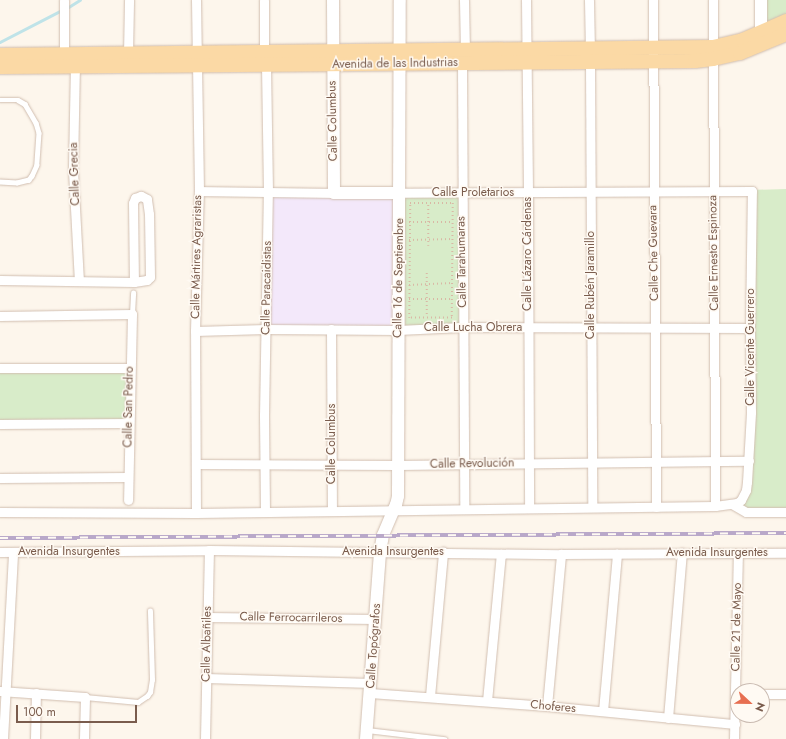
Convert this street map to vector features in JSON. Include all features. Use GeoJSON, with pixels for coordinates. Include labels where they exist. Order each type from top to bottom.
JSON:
{"type":"FeatureCollection","features":[{"type":"Feature","properties":{"kind":"main road","name":"Avenida de las Industrias"},"geometry":{"type":"LineString","coordinates":[[4,55],[71,59],[196,60],[265,58],[526,57],[740,53],[786,21]]}},
{"type":"Feature","properties":{"kind":"main road","name":"Avenida de las Industrias"},"geometry":{"type":"LineString","coordinates":[[761,39],[786,34]]}},
{"type":"Feature","properties":{"kind":"main road","name":"Avenida de las Industrias"},"geometry":{"type":"LineString","coordinates":[[0,67],[128,54],[196,60]]}},
{"type":"Feature","properties":{"kind":"street"},"geometry":{"type":"LineString","coordinates":[[128,54],[129,0]]}},
{"type":"Feature","properties":{"kind":"street","name":"Calle Mártires Agraristas"},"geometry":{"type":"LineString","coordinates":[[196,0],[199,191],[195,331],[196,513]]}},
{"type":"Feature","properties":{"kind":"street","name":"Calle Paracaidistas"},"geometry":{"type":"LineString","coordinates":[[264,0],[268,192],[264,464],[265,512]]}},
{"type":"Feature","properties":{"kind":"street","name":"Calle Columbus"},"geometry":{"type":"LineString","coordinates":[[333,0],[332,58],[334,194]]}},
{"type":"Feature","properties":{"kind":"street","name":"Calle 16 de Septiembre"},"geometry":{"type":"LineString","coordinates":[[380,552],[383,536],[394,511],[398,496],[400,0]]}},
{"type":"Feature","properties":{"kind":"street","name":"Calle Tarahumaras"},"geometry":{"type":"LineString","coordinates":[[464,0],[461,193],[464,509]]}},
{"type":"Feature","properties":{"kind":"street","name":"Calle Lázaro Cárdenas"},"geometry":{"type":"LineString","coordinates":[[526,0],[529,507]]}},
{"type":"Feature","properties":{"kind":"street","name":"Calle Rubén Jaramillo"},"geometry":{"type":"LineString","coordinates":[[590,0],[592,507]]}},
{"type":"Feature","properties":{"kind":"street","name":"Calle Che Guevara"},"geometry":{"type":"LineString","coordinates":[[653,0],[656,507]]}},
{"type":"Feature","properties":{"kind":"street","name":"Calle Ernesto Espinoza"},"geometry":{"type":"LineString","coordinates":[[712,0],[715,506]]}},
{"type":"Feature","properties":{"kind":"street"},"geometry":{"type":"LineString","coordinates":[[761,0],[761,39]]}},
{"type":"Feature","properties":{"kind":"street","name":"Calle Grecia"},"geometry":{"type":"LineString","coordinates":[[64,4],[64,22],[71,59],[73,171],[76,201],[79,281]]}},
{"type":"Feature","properties":{"kind":"street","name":"Calle Proletarios"},"geometry":{"type":"LineString","coordinates":[[199,191],[334,194],[748,190]]}},
{"type":"Feature","properties":{"kind":"street","name":"Calle Vicente Guerrero"},"geometry":{"type":"LineString","coordinates":[[735,504],[741,500],[746,490],[749,462],[753,193],[748,190]]}},
{"type":"Feature","properties":{"kind":"street"},"geometry":{"type":"LineString","coordinates":[[0,280],[134,282],[149,279],[149,214],[147,199],[141,196],[135,198],[133,203],[134,282]]}},
{"type":"Feature","properties":{"kind":"street"},"geometry":{"type":"LineString","coordinates":[[0,316],[132,314]]}},
{"type":"Feature","properties":{"kind":"street","name":"Calle San Pedro"},"geometry":{"type":"LineString","coordinates":[[128,500],[129,368],[132,314]]}},
{"type":"Feature","properties":{"kind":"street","name":"Calle Lucha Obrera"},"geometry":{"type":"LineString","coordinates":[[195,331],[266,329],[398,330],[462,327],[750,328]]}},
{"type":"Feature","properties":{"kind":"street","name":"Calle Columbus"},"geometry":{"type":"LineString","coordinates":[[331,329],[332,510]]}},
{"type":"Feature","properties":{"kind":"street"},"geometry":{"type":"LineString","coordinates":[[0,368],[129,368]]}},
{"type":"Feature","properties":{"kind":"street"},"geometry":{"type":"LineString","coordinates":[[0,424],[129,423]]}},
{"type":"Feature","properties":{"kind":"street","name":"Calle Revolución"},"geometry":{"type":"LineString","coordinates":[[196,464],[398,465],[591,462],[749,462]]}},
{"type":"Feature","properties":{"kind":"street"},"geometry":{"type":"LineString","coordinates":[[0,478],[128,477]]}},
{"type":"Feature","properties":{"kind":"street"},"geometry":{"type":"LineString","coordinates":[[0,512],[196,513],[332,510],[394,511],[529,507],[715,506],[735,504],[746,512],[786,512]]}},
{"type":"Feature","properties":{"kind":"street","name":"Avenida Insurgentes"},"geometry":{"type":"LineString","coordinates":[[0,552],[209,550],[443,552],[501,554],[786,553]]}},
{"type":"Feature","properties":{"kind":"street","name":"Calle Albañiles"},"geometry":{"type":"LineString","coordinates":[[205,739],[209,550]]}},
{"type":"Feature","properties":{"kind":"street"},"geometry":{"type":"LineString","coordinates":[[2,739],[3,691],[13,552]]}},
{"type":"Feature","properties":{"kind":"street","name":"Calle Topógrafos"},"geometry":{"type":"LineString","coordinates":[[367,735],[380,552]]}},
{"type":"Feature","properties":{"kind":"street"},"geometry":{"type":"LineString","coordinates":[[430,696],[443,552]]}},
{"type":"Feature","properties":{"kind":"street"},"geometry":{"type":"LineString","coordinates":[[668,718],[682,553]]}},
{"type":"Feature","properties":{"kind":"street","name":"Calle 21 de Mayo"},"geometry":{"type":"LineString","coordinates":[[737,683],[738,553]]}},
{"type":"Feature","properties":{"kind":"street"},"geometry":{"type":"LineString","coordinates":[[487,701],[501,554]]}},
{"type":"Feature","properties":{"kind":"street"},"geometry":{"type":"LineString","coordinates":[[547,706],[561,554]]}},
{"type":"Feature","properties":{"kind":"street"},"geometry":{"type":"LineString","coordinates":[[603,711],[617,554]]}},
{"type":"Feature","properties":{"kind":"street","name":"Calle Ferrocarrileros"},"geometry":{"type":"LineString","coordinates":[[207,617],[376,619]]}},
{"type":"Feature","properties":{"kind":"street","name":"Choferes"},"geometry":{"type":"LineString","coordinates":[[206,678],[370,688],[430,696],[735,724]]}},
{"type":"Feature","properties":{"kind":"street"},"geometry":{"type":"LineString","coordinates":[[3,691],[85,697],[84,739]]}},
{"type":"Feature","properties":{"kind":"street"},"geometry":{"type":"LineString","coordinates":[[35,739],[36,693]]}},
{"type":"Feature","properties":{"kind":"street"},"geometry":{"type":"LineString","coordinates":[[770,694],[786,694]]}},
{"type":"Feature","properties":{"kind":"street","name":"Calle 21 de Mayo"},"geometry":{"type":"LineString","coordinates":[[734,739],[735,724]]}},
{"type":"Feature","properties":{"kind":"lane"},"geometry":{"type":"LineString","coordinates":[[0,100],[18,100],[25,104],[39,133],[37,165],[32,176],[28,180],[17,182],[0,182]]}},
{"type":"Feature","properties":{"kind":"lane"},"geometry":{"type":"LineString","coordinates":[[132,314],[133,293]]}},
{"type":"Feature","properties":{"kind":"lane"},"geometry":{"type":"LineString","coordinates":[[85,697],[138,702],[148,696],[152,687],[150,611]]}},
{"type":"Feature","properties":{"kind":"lane"},"geometry":{"type":"LineString","coordinates":[[367,735],[444,739]]}},
{"type":"Feature","properties":{"kind":"path"},"geometry":{"type":"LineString","coordinates":[[410,203],[428,203],[453,203],[452,318],[408,318],[410,203]]}},
{"type":"Feature","properties":{"kind":"path"},"geometry":{"type":"LineString","coordinates":[[428,203],[428,246]]}},
{"type":"Feature","properties":{"kind":"path"},"geometry":{"type":"LineString","coordinates":[[409,222],[453,222]]}},
{"type":"Feature","properties":{"kind":"path"},"geometry":{"type":"LineString","coordinates":[[409,240],[452,239]]}},
{"type":"Feature","properties":{"kind":"path"},"geometry":{"type":"LineString","coordinates":[[427,273],[427,318]]}},
{"type":"Feature","properties":{"kind":"path"},"geometry":{"type":"LineString","coordinates":[[409,285],[452,283]]}},
{"type":"Feature","properties":{"kind":"path"},"geometry":{"type":"LineString","coordinates":[[409,299],[452,299]]}},
{"type":"Feature","properties":{"kind":"shaded area"},"geometry":{"type":"Polygon","coordinates":[[[399,193],[398,330],[266,329],[273,197],[399,193]]]}},
{"type":"Feature","properties":{"kind":"green space"},"geometry":{"type":"Polygon","coordinates":[[[761,0],[786,0],[786,21],[761,33],[761,0]]]}},
{"type":"Feature","properties":{"kind":"green space"},"geometry":{"type":"Polygon","coordinates":[[[786,189],[786,512],[746,512],[737,503],[746,490],[750,190],[786,189]]]}},
{"type":"Feature","properties":{"kind":"green space"},"geometry":{"type":"Polygon","coordinates":[[[399,193],[461,193],[462,327],[398,330],[399,193]]]}},
{"type":"Feature","properties":{"kind":"green space"},"geometry":{"type":"Polygon","coordinates":[[[0,368],[129,368],[129,423],[0,424],[0,368]]]}},
{"type":"Feature","properties":{"kind":"waterway"},"geometry":{"type":"LineString","coordinates":[[67,8],[80,0]]}},
{"type":"Feature","properties":{"kind":"waterway"},"geometry":{"type":"LineString","coordinates":[[0,42],[62,10]]}},
{"type":"Feature","properties":{"kind":"railway"},"geometry":{"type":"LineString","coordinates":[[0,538],[786,533]]}}]}
